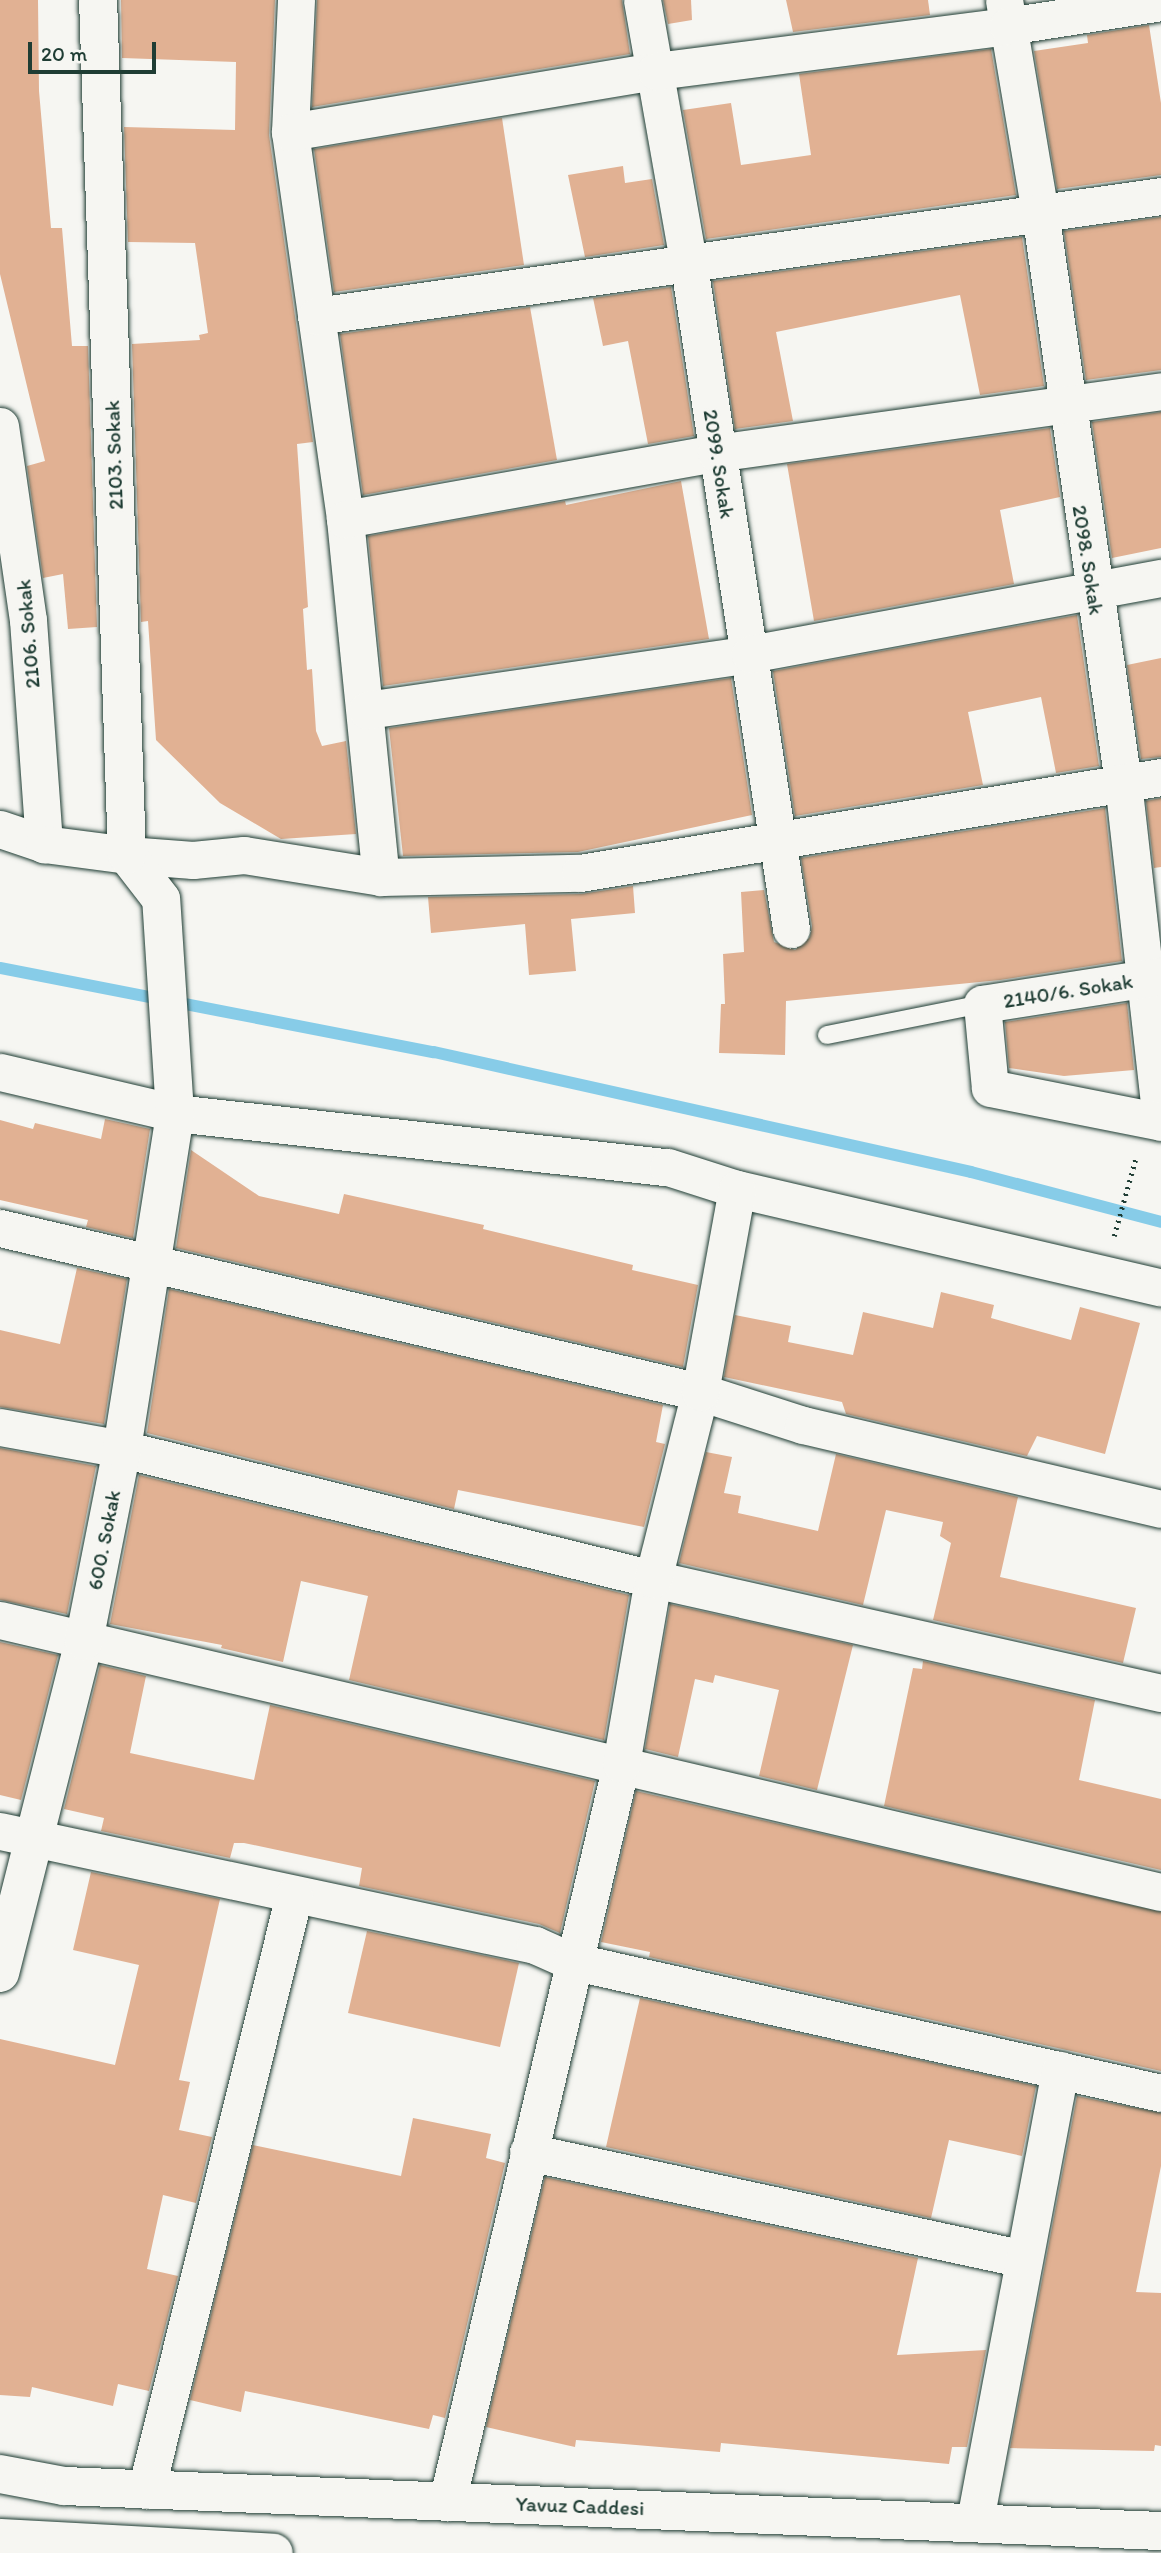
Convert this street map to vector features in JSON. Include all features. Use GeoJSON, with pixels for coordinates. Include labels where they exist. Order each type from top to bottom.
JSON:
{"type":"FeatureCollection","features":[{"type":"Feature","properties":{"kind":"main road","name":"2103. Sokak"},"geometry":{"type":"LineString","coordinates":[[98,0],[127,855]]}},
{"type":"Feature","properties":{"kind":"main road","name":"600. Sokak"},"geometry":{"type":"LineString","coordinates":[[0,1973],[17,1835],[83,1641],[122,1449],[175,1106],[161,899],[127,855]]}},
{"type":"Feature","properties":{"kind":"main road","name":"Yavuz Caddesi"},"geometry":{"type":"LineString","coordinates":[[0,2474],[64,2486],[975,2520],[1161,2531]]}},
{"type":"Feature","properties":{"kind":"main road"},"geometry":{"type":"LineString","coordinates":[[0,2538],[114,2549],[274,2553]]}},
{"type":"Feature","properties":{"kind":"street"},"geometry":{"type":"LineString","coordinates":[[296,0],[290,132],[345,519],[367,710],[382,877]]}},
{"type":"Feature","properties":{"kind":"street","name":"2099. Sokak"},"geometry":{"type":"LineString","coordinates":[[642,0],[689,266],[792,929]]}},
{"type":"Feature","properties":{"kind":"street"},"geometry":{"type":"LineString","coordinates":[[290,132],[1006,13],[1161,2]]}},
{"type":"Feature","properties":{"kind":"street","name":"2098. Sokak"},"geometry":{"type":"LineString","coordinates":[[1006,13],[1040,212],[1065,405],[1152,978],[1156,1122]]}},
{"type":"Feature","properties":{"kind":"street"},"geometry":{"type":"LineString","coordinates":[[316,316],[689,266],[1161,196]]}},
{"type":"Feature","properties":{"kind":"street"},"geometry":{"type":"LineString","coordinates":[[345,519],[716,453],[1161,391]]}},
{"type":"Feature","properties":{"kind":"street","name":"2106. Sokak"},"geometry":{"type":"LineString","coordinates":[[0,426],[10,552],[44,844]]}},
{"type":"Feature","properties":{"kind":"street"},"geometry":{"type":"LineString","coordinates":[[367,710],[750,654],[1161,578]]}},
{"type":"Feature","properties":{"kind":"street"},"geometry":{"type":"LineString","coordinates":[[0,829],[44,844],[127,855],[193,860],[244,855],[382,877],[580,873],[1161,777]]}},
{"type":"Feature","properties":{"kind":"street","name":"2140/6. Sokak"},"geometry":{"type":"LineString","coordinates":[[1152,978],[982,1004],[990,1088],[1156,1122]]}},
{"type":"Feature","properties":{"kind":"street"},"geometry":{"type":"LineString","coordinates":[[0,1072],[175,1106],[668,1167],[737,1189],[1161,1288]]}},
{"type":"Feature","properties":{"kind":"street"},"geometry":{"type":"LineString","coordinates":[[447,2502],[571,1961],[621,1764],[653,1579],[700,1392],[737,1189]]}},
{"type":"Feature","properties":{"kind":"street"},"geometry":{"type":"LineString","coordinates":[[0,1228],[152,1261],[700,1392],[803,1425],[1161,1509]]}},
{"type":"Feature","properties":{"kind":"street"},"geometry":{"type":"LineString","coordinates":[[0,1427],[122,1449],[653,1579],[1161,1693]]}},
{"type":"Feature","properties":{"kind":"street"},"geometry":{"type":"LineString","coordinates":[[0,1620],[1161,1892]]}},
{"type":"Feature","properties":{"kind":"street"},"geometry":{"type":"LineString","coordinates":[[17,1835],[535,1945],[571,1961],[1161,2093]]}},
{"type":"Feature","properties":{"kind":"street"},"geometry":{"type":"LineString","coordinates":[[146,2490],[294,1895]]}},
{"type":"Feature","properties":{"kind":"street"},"geometry":{"type":"LineString","coordinates":[[975,2520],[1060,2070]]}},
{"type":"Feature","properties":{"kind":"street"},"geometry":{"type":"LineString","coordinates":[[528,2152],[1024,2259]]}},
{"type":"Feature","properties":{"kind":"lane"},"geometry":{"type":"LineString","coordinates":[[827,1035],[982,1004]]}},
{"type":"Feature","properties":{"kind":"path"},"geometry":{"type":"LineString","coordinates":[[1104,1275],[1156,1122]]}},
{"type":"Feature","properties":{"kind":"building"},"geometry":{"type":"Polygon","coordinates":[[[0,0],[38,0],[39,91],[51,228],[62,228],[72,346],[88,346],[97,627],[68,629],[63,574],[43,578],[27,466],[45,461],[0,274],[0,0]]]}},
{"type":"Feature","properties":{"kind":"building"},"geometry":{"type":"Polygon","coordinates":[[[121,0],[275,0],[269,135],[313,442],[297,444],[308,607],[303,609],[307,670],[312,669],[316,731],[322,746],[346,741],[356,834],[281,839],[220,803],[156,740],[148,621],[141,622],[132,344],[200,340],[199,335],[208,333],[195,243],[128,242],[124,127],[235,130],[236,62],[122,58],[121,0]]]}},
{"type":"Feature","properties":{"kind":"building"},"geometry":{"type":"Polygon","coordinates":[[[317,0],[622,0],[630,54],[312,107],[317,0]]]}},
{"type":"Feature","properties":{"kind":"building"},"geometry":{"type":"Polygon","coordinates":[[[663,0],[691,0],[692,20],[668,24],[663,0]]]}},
{"type":"Feature","properties":{"kind":"building"},"geometry":{"type":"Polygon","coordinates":[[[786,0],[928,0],[930,15],[793,32],[786,0]]]}},
{"type":"Feature","properties":{"kind":"building"},"geometry":{"type":"Polygon","coordinates":[[[1149,25],[1161,103],[1161,175],[1057,189],[1034,51],[1088,43],[1087,35],[1149,25]]]}},
{"type":"Feature","properties":{"kind":"building"},"geometry":{"type":"Polygon","coordinates":[[[991,49],[1016,195],[706,239],[683,110],[731,103],[741,165],[811,155],[799,74],[991,49]]]}},
{"type":"Feature","properties":{"kind":"building"},"geometry":{"type":"Polygon","coordinates":[[[502,118],[524,265],[334,292],[314,149],[502,118]]]}},
{"type":"Feature","properties":{"kind":"building"},"geometry":{"type":"Polygon","coordinates":[[[623,166],[625,183],[652,179],[664,245],[585,257],[568,175],[623,166]]]}},
{"type":"Feature","properties":{"kind":"building"},"geometry":{"type":"Polygon","coordinates":[[[1161,217],[1161,370],[1086,380],[1064,231],[1161,217]]]}},
{"type":"Feature","properties":{"kind":"building"},"geometry":{"type":"Polygon","coordinates":[[[1022,237],[1044,386],[980,395],[960,295],[776,332],[793,421],[735,429],[713,281],[1022,237]]]}},
{"type":"Feature","properties":{"kind":"building"},"geometry":{"type":"Polygon","coordinates":[[[671,287],[694,436],[648,444],[628,341],[603,346],[593,298],[671,287]]]}},
{"type":"Feature","properties":{"kind":"building"},"geometry":{"type":"Polygon","coordinates":[[[530,307],[557,460],[363,495],[340,334],[530,307]]]}},
{"type":"Feature","properties":{"kind":"building"},"geometry":{"type":"Polygon","coordinates":[[[1161,412],[1161,548],[1112,558],[1092,422],[1161,412]]]}},
{"type":"Feature","properties":{"kind":"building"},"geometry":{"type":"Polygon","coordinates":[[[1050,428],[1060,497],[1000,510],[1014,584],[814,621],[787,464],[1050,428]]]}},
{"type":"Feature","properties":{"kind":"building"},"geometry":{"type":"Polygon","coordinates":[[[681,481],[709,639],[383,686],[368,536],[565,501],[566,505],[681,481]]]}},
{"type":"Feature","properties":{"kind":"building"},"geometry":{"type":"Polygon","coordinates":[[[1077,615],[1099,766],[1056,773],[1041,697],[968,712],[983,785],[795,816],[773,671],[1077,615]]]}},
{"type":"Feature","properties":{"kind":"building"},"geometry":{"type":"Polygon","coordinates":[[[1161,658],[1161,757],[1141,759],[1127,665],[1161,658]]]}},
{"type":"Feature","properties":{"kind":"building"},"geometry":{"type":"Polygon","coordinates":[[[731,678],[752,815],[578,852],[403,856],[389,728],[731,678]]]}},
{"type":"Feature","properties":{"kind":"building"},"geometry":{"type":"Polygon","coordinates":[[[1161,798],[1161,867],[1154,868],[1146,801],[1161,798]]]}},
{"type":"Feature","properties":{"kind":"building"},"geometry":{"type":"Polygon","coordinates":[[[1105,808],[1122,961],[1000,980],[786,1001],[785,1055],[719,1053],[721,1004],[725,1004],[723,954],[744,952],[741,892],[764,890],[774,942],[795,950],[810,937],[812,926],[801,858],[1105,808]]]}},
{"type":"Feature","properties":{"kind":"building"},"geometry":{"type":"Polygon","coordinates":[[[633,886],[635,913],[571,919],[576,971],[529,975],[525,924],[431,933],[428,897],[581,894],[633,886]]]}},
{"type":"Feature","properties":{"kind":"building"},"geometry":{"type":"Polygon","coordinates":[[[1127,1003],[1134,1070],[1064,1076],[1009,1068],[1005,1022],[1127,1003]]]}},
{"type":"Feature","properties":{"kind":"building"},"geometry":{"type":"Polygon","coordinates":[[[105,1119],[150,1129],[133,1238],[86,1227],[88,1220],[0,1200],[0,1120],[33,1129],[35,1123],[101,1139],[105,1119]]]}},
{"type":"Feature","properties":{"kind":"building"},"geometry":{"type":"Polygon","coordinates":[[[191,1150],[259,1196],[339,1214],[344,1194],[484,1225],[483,1229],[633,1265],[632,1270],[698,1285],[683,1367],[176,1248],[191,1150]]]}},
{"type":"Feature","properties":{"kind":"building"},"geometry":{"type":"Polygon","coordinates":[[[77,1268],[127,1279],[104,1424],[0,1407],[0,1330],[60,1344],[77,1268]]]}},
{"type":"Feature","properties":{"kind":"building"},"geometry":{"type":"Polygon","coordinates":[[[169,1289],[663,1405],[656,1442],[665,1444],[644,1527],[458,1490],[454,1509],[147,1433],[169,1289]]]}},
{"type":"Feature","properties":{"kind":"building"},"geometry":{"type":"Polygon","coordinates":[[[941,1292],[994,1305],[991,1318],[1071,1340],[1080,1307],[1140,1323],[1105,1454],[1037,1436],[1027,1456],[846,1414],[842,1402],[724,1377],[735,1315],[791,1326],[788,1342],[853,1355],[863,1312],[933,1328],[941,1292]]]}},
{"type":"Feature","properties":{"kind":"building"},"geometry":{"type":"Polygon","coordinates":[[[0,1448],[96,1466],[67,1614],[0,1600],[0,1448]]]}},
{"type":"Feature","properties":{"kind":"building"},"geometry":{"type":"Polygon","coordinates":[[[706,1452],[732,1457],[724,1493],[741,1496],[738,1513],[818,1531],[836,1454],[1018,1497],[1000,1577],[1136,1608],[1123,1663],[933,1620],[951,1543],[940,1536],[943,1522],[886,1510],[863,1605],[679,1563],[706,1452]]]}},
{"type":"Feature","properties":{"kind":"building"},"geometry":{"type":"Polygon","coordinates":[[[139,1475],[629,1595],[604,1740],[349,1680],[368,1596],[301,1581],[283,1662],[221,1648],[222,1645],[110,1624],[139,1475]]]}},
{"type":"Feature","properties":{"kind":"building"},"geometry":{"type":"Polygon","coordinates":[[[670,1604],[853,1645],[817,1790],[759,1776],[779,1690],[715,1675],[713,1683],[695,1679],[678,1757],[645,1749],[670,1604]]]}},
{"type":"Feature","properties":{"kind":"building"},"geometry":{"type":"Polygon","coordinates":[[[0,1642],[58,1655],[21,1800],[0,1795],[0,1642]]]}},
{"type":"Feature","properties":{"kind":"building"},"geometry":{"type":"Polygon","coordinates":[[[923,1661],[1095,1700],[1079,1780],[1161,1799],[1161,1870],[884,1806],[913,1668],[922,1669],[923,1661]]]}},
{"type":"Feature","properties":{"kind":"building"},"geometry":{"type":"Polygon","coordinates":[[[100,1665],[146,1676],[130,1753],[254,1780],[270,1705],[595,1781],[560,1933],[539,1924],[359,1886],[362,1868],[244,1843],[234,1843],[230,1858],[101,1831],[104,1818],[64,1809],[100,1665]]]}},
{"type":"Feature","properties":{"kind":"building"},"geometry":{"type":"Polygon","coordinates":[[[636,1791],[1161,1912],[1161,2071],[649,1957],[650,1952],[601,1942],[636,1791]]]}},
{"type":"Feature","properties":{"kind":"building"},"geometry":{"type":"Polygon","coordinates":[[[91,1872],[220,1899],[179,2080],[190,2082],[179,2130],[212,2137],[196,2203],[163,2195],[147,2269],[178,2276],[149,2391],[118,2384],[113,2406],[32,2387],[30,2397],[0,2395],[0,2039],[115,2065],[139,1965],[73,1950],[91,1872]]]}},
{"type":"Feature","properties":{"kind":"building"},"geometry":{"type":"Polygon","coordinates":[[[367,1931],[519,1963],[500,2047],[348,2013],[367,1931]]]}},
{"type":"Feature","properties":{"kind":"building"},"geometry":{"type":"Polygon","coordinates":[[[640,1998],[1036,2086],[1022,2156],[949,2140],[931,2218],[606,2147],[640,1998]]]}},
{"type":"Feature","properties":{"kind":"building"},"geometry":{"type":"Polygon","coordinates":[[[1077,2096],[1161,2113],[1161,2166],[1136,2292],[1161,2293],[1161,2446],[1155,2445],[1154,2451],[1010,2448],[1077,2096]]]}},
{"type":"Feature","properties":{"kind":"building"},"geometry":{"type":"Polygon","coordinates":[[[413,2118],[491,2134],[486,2158],[505,2163],[445,2418],[433,2415],[429,2429],[245,2391],[241,2412],[190,2400],[253,2145],[401,2176],[413,2118]]]}},
{"type":"Feature","properties":{"kind":"building"},"geometry":{"type":"Polygon","coordinates":[[[545,2177],[918,2258],[897,2355],[986,2350],[967,2447],[952,2447],[949,2464],[721,2443],[720,2452],[576,2440],[575,2447],[486,2427],[545,2177]]]}},
{"type":"Feature","properties":{"kind":"waterway"},"geometry":{"type":"LineString","coordinates":[[0,968],[434,1052],[971,1172],[1161,1222]]}}]}
